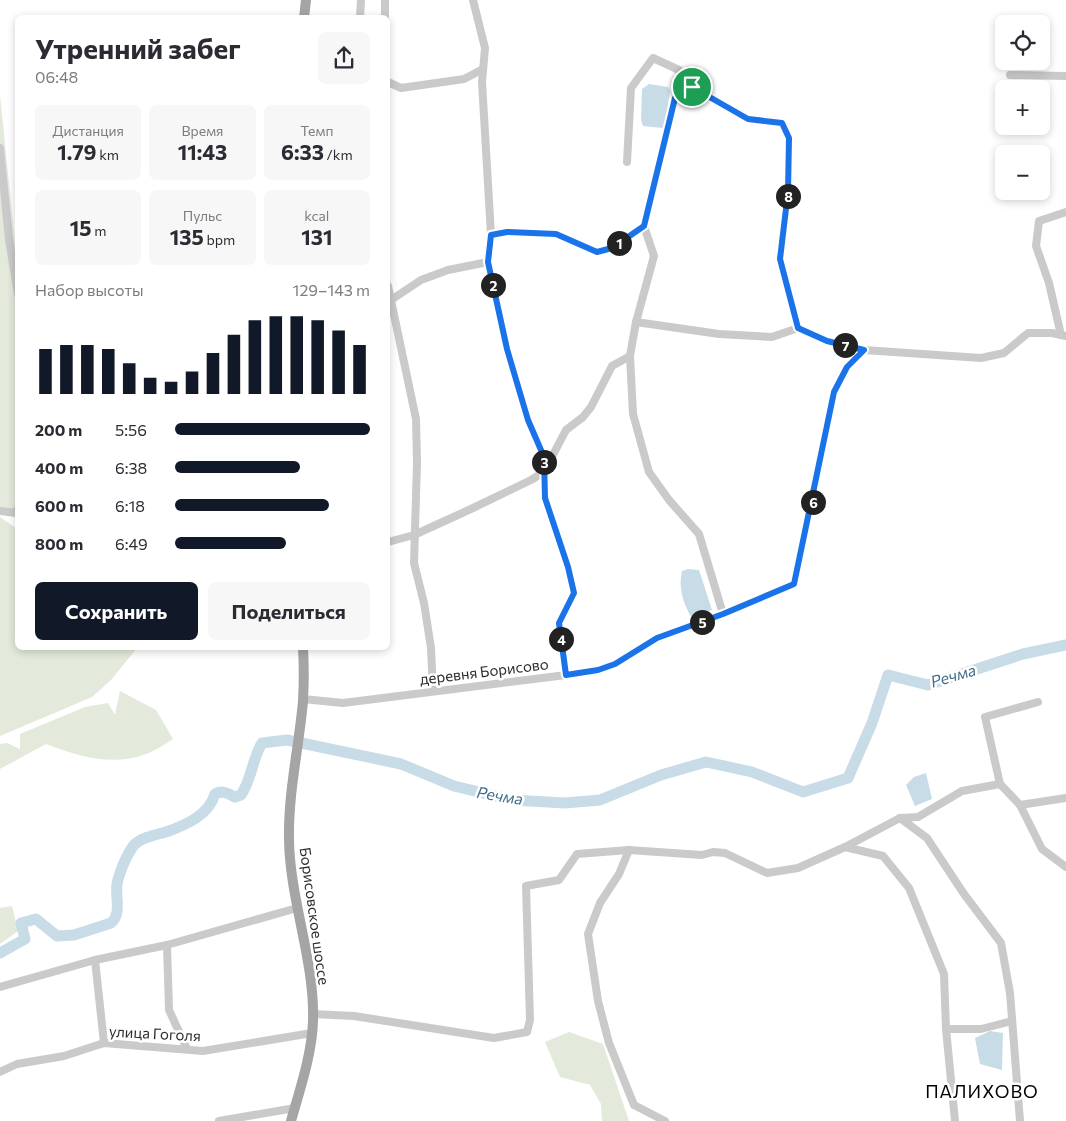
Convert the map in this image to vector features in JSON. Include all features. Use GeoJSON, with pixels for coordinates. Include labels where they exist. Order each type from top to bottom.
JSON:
{"type":"FeatureCollection","features":[{"type":"Feature","properties":{"kind":"main road"},"geometry":{"type":"LineString","coordinates":[[304,15],[306,0]]}},
{"type":"Feature","properties":{"kind":"main road","name":"Борисовское шоссе"},"geometry":{"type":"LineString","coordinates":[[291,1121],[312,1033],[313,1014],[289,840],[303,699],[304,650]]}},
{"type":"Feature","properties":{"kind":"street"},"geometry":{"type":"LineString","coordinates":[[360,15],[362,0]]}},
{"type":"Feature","properties":{"kind":"street"},"geometry":{"type":"LineString","coordinates":[[385,0],[385,15]]}},
{"type":"Feature","properties":{"kind":"street"},"geometry":{"type":"LineString","coordinates":[[472,0],[485,48],[483,69],[491,235],[488,262],[507,349],[528,420],[544,457],[545,498],[568,567],[574,593],[559,623],[566,675]]}},
{"type":"Feature","properties":{"kind":"street"},"geometry":{"type":"LineString","coordinates":[[627,162],[631,88],[653,58],[679,70],[692,87],[748,119],[782,123],[789,138],[788,192],[780,259],[798,328]]}},
{"type":"Feature","properties":{"kind":"street"},"geometry":{"type":"LineString","coordinates":[[390,83],[401,88],[464,79],[483,69]]}},
{"type":"Feature","properties":{"kind":"street"},"geometry":{"type":"LineString","coordinates":[[1010,75],[1066,76]]}},
{"type":"Feature","properties":{"kind":"street"},"geometry":{"type":"LineString","coordinates":[[692,87],[683,88],[675,98],[644,226],[654,256],[636,322],[630,356],[633,414],[649,472],[669,500],[699,534],[723,614]]}},
{"type":"Feature","properties":{"kind":"street"},"geometry":{"type":"LineString","coordinates":[[0,148],[9,240],[15,276]]}},
{"type":"Feature","properties":{"kind":"street"},"geometry":{"type":"LineString","coordinates":[[636,322],[719,334],[772,337],[798,328],[827,341],[864,350],[981,358],[1004,353],[1028,333],[1064,336],[1036,246],[1040,222],[1066,212]]}},
{"type":"Feature","properties":{"kind":"street"},"geometry":{"type":"LineString","coordinates":[[491,235],[507,232],[556,234],[597,252],[612,248],[644,226]]}},
{"type":"Feature","properties":{"kind":"street"},"geometry":{"type":"LineString","coordinates":[[0,241],[9,240]]}},
{"type":"Feature","properties":{"kind":"street"},"geometry":{"type":"LineString","coordinates":[[390,300],[421,280],[448,270],[488,262]]}},
{"type":"Feature","properties":{"kind":"street"},"geometry":{"type":"LineString","coordinates":[[390,305],[416,419],[417,463],[414,563],[424,603],[433,690]]}},
{"type":"Feature","properties":{"kind":"street","name":"деревня Борисово"},"geometry":{"type":"LineString","coordinates":[[303,699],[343,703],[598,670],[615,664],[657,638],[723,614],[794,584],[834,392],[847,367],[864,350]]}},
{"type":"Feature","properties":{"kind":"street"},"geometry":{"type":"LineString","coordinates":[[390,541],[414,534],[531,480],[544,472],[566,430],[583,417],[591,407],[612,366],[630,356]]}},
{"type":"Feature","properties":{"kind":"street"},"geometry":{"type":"LineString","coordinates":[[0,511],[15,513]]}},
{"type":"Feature","properties":{"kind":"street"},"geometry":{"type":"LineString","coordinates":[[1038,702],[985,717],[1000,784],[1020,805],[1042,849],[1066,867]]}},
{"type":"Feature","properties":{"kind":"street"},"geometry":{"type":"LineString","coordinates":[[313,1014],[354,1016],[494,1038],[526,1032],[530,1020],[526,886],[559,880],[577,854],[629,850],[702,855],[713,852],[725,853],[767,873],[798,868],[845,847],[900,818],[918,817],[962,791],[1000,784]]}},
{"type":"Feature","properties":{"kind":"street"},"geometry":{"type":"LineString","coordinates":[[1020,805],[1066,798]]}},
{"type":"Feature","properties":{"kind":"street"},"geometry":{"type":"LineString","coordinates":[[900,818],[927,838],[964,894],[1001,943],[1012,1021],[1020,1121]]}},
{"type":"Feature","properties":{"kind":"street"},"geometry":{"type":"LineString","coordinates":[[845,847],[883,856],[909,888],[944,974],[946,1029],[955,1121]]}},
{"type":"Feature","properties":{"kind":"street"},"geometry":{"type":"LineString","coordinates":[[629,850],[619,874],[600,902],[588,934],[590,952],[598,1002],[609,1043],[634,1105],[665,1121]]}},
{"type":"Feature","properties":{"kind":"street"},"geometry":{"type":"LineString","coordinates":[[0,987],[95,960],[167,945],[297,908]]}},
{"type":"Feature","properties":{"kind":"street"},"geometry":{"type":"LineString","coordinates":[[167,945],[168,1010],[187,1050]]}},
{"type":"Feature","properties":{"kind":"street"},"geometry":{"type":"LineString","coordinates":[[95,960],[104,1043]]}},
{"type":"Feature","properties":{"kind":"street"},"geometry":{"type":"LineString","coordinates":[[946,1029],[981,1029],[1012,1021]]}},
{"type":"Feature","properties":{"kind":"street","name":"улица Гоголя"},"geometry":{"type":"LineString","coordinates":[[0,1072],[18,1064],[64,1056],[104,1043],[203,1051],[312,1033]]}},
{"type":"Feature","properties":{"kind":"street"},"geometry":{"type":"LineString","coordinates":[[219,1121],[295,1108]]}},
{"type":"Feature","properties":{"kind":"shaded area"},"geometry":{"type":"Polygon","coordinates":[[[0,95],[15,242],[15,516],[0,512],[0,95]]]}},
{"type":"Feature","properties":{"kind":"shaded area"},"geometry":{"type":"Polygon","coordinates":[[[0,517],[15,528],[15,650],[135,650],[111,680],[92,697],[0,736],[0,517]]]}},
{"type":"Feature","properties":{"kind":"shaded area"},"geometry":{"type":"Polygon","coordinates":[[[120,691],[156,710],[173,739],[149,753],[120,760],[82,756],[46,744],[0,769],[0,744],[7,743],[20,749],[20,734],[85,707],[108,703],[115,715],[120,691]]]}},
{"type":"Feature","properties":{"kind":"shaded area"},"geometry":{"type":"Polygon","coordinates":[[[12,906],[18,931],[0,944],[0,908],[12,906]]]}},
{"type":"Feature","properties":{"kind":"shaded area"},"geometry":{"type":"Polygon","coordinates":[[[569,1032],[603,1044],[629,1121],[602,1121],[601,1104],[590,1085],[560,1077],[545,1042],[569,1032]]]}},
{"type":"Feature","properties":{"kind":"water"},"geometry":{"type":"Polygon","coordinates":[[[649,84],[668,87],[670,91],[665,125],[662,128],[643,126],[641,120],[642,89],[649,84]]]}},
{"type":"Feature","properties":{"kind":"water"},"geometry":{"type":"Polygon","coordinates":[[[688,569],[699,570],[712,610],[691,617],[681,589],[682,571],[688,569]]]}},
{"type":"Feature","properties":{"kind":"water"},"geometry":{"type":"Polygon","coordinates":[[[926,773],[932,799],[915,806],[906,785],[914,777],[926,773]]]}},
{"type":"Feature","properties":{"kind":"water"},"geometry":{"type":"Polygon","coordinates":[[[990,1031],[1003,1033],[1002,1070],[980,1064],[975,1038],[990,1031]]]}},
{"type":"Feature","properties":{"kind":"waterway","name":"Речма"},"geometry":{"type":"LineString","coordinates":[[0,953],[25,939],[21,923],[36,919],[57,936],[74,935],[111,923],[117,910],[117,889],[121,869],[134,845],[145,838],[174,829],[196,818],[208,808],[215,794],[223,792],[235,797],[241,795],[248,782],[262,743],[287,740],[401,764],[454,786],[512,800],[565,803],[600,800],[661,775],[706,762],[752,772],[803,792],[848,778],[872,723],[888,675],[928,685],[1023,654],[1066,645]]}},
{"type":"Feature","properties":{"kind":"district","name":"ПАЛИХОВО"},"geometry":{"type":"Point","coordinates":[982,1091]}},
{"type":"Feature","properties":{"kind":"route"},"geometry":{"type":"LineString","coordinates":[[692,87],[748,119],[782,123],[789,138],[788,192],[780,259],[798,328],[827,341],[864,350],[847,367],[834,392],[811,513],[794,584],[723,614],[657,638],[615,664],[598,670],[566,675],[559,623],[574,593],[560,540],[545,498],[544,457],[528,420],[507,349],[496,302],[488,262],[491,235],[507,232],[556,234],[597,252],[612,248],[644,226],[675,98],[683,88],[692,87]]}}]}
